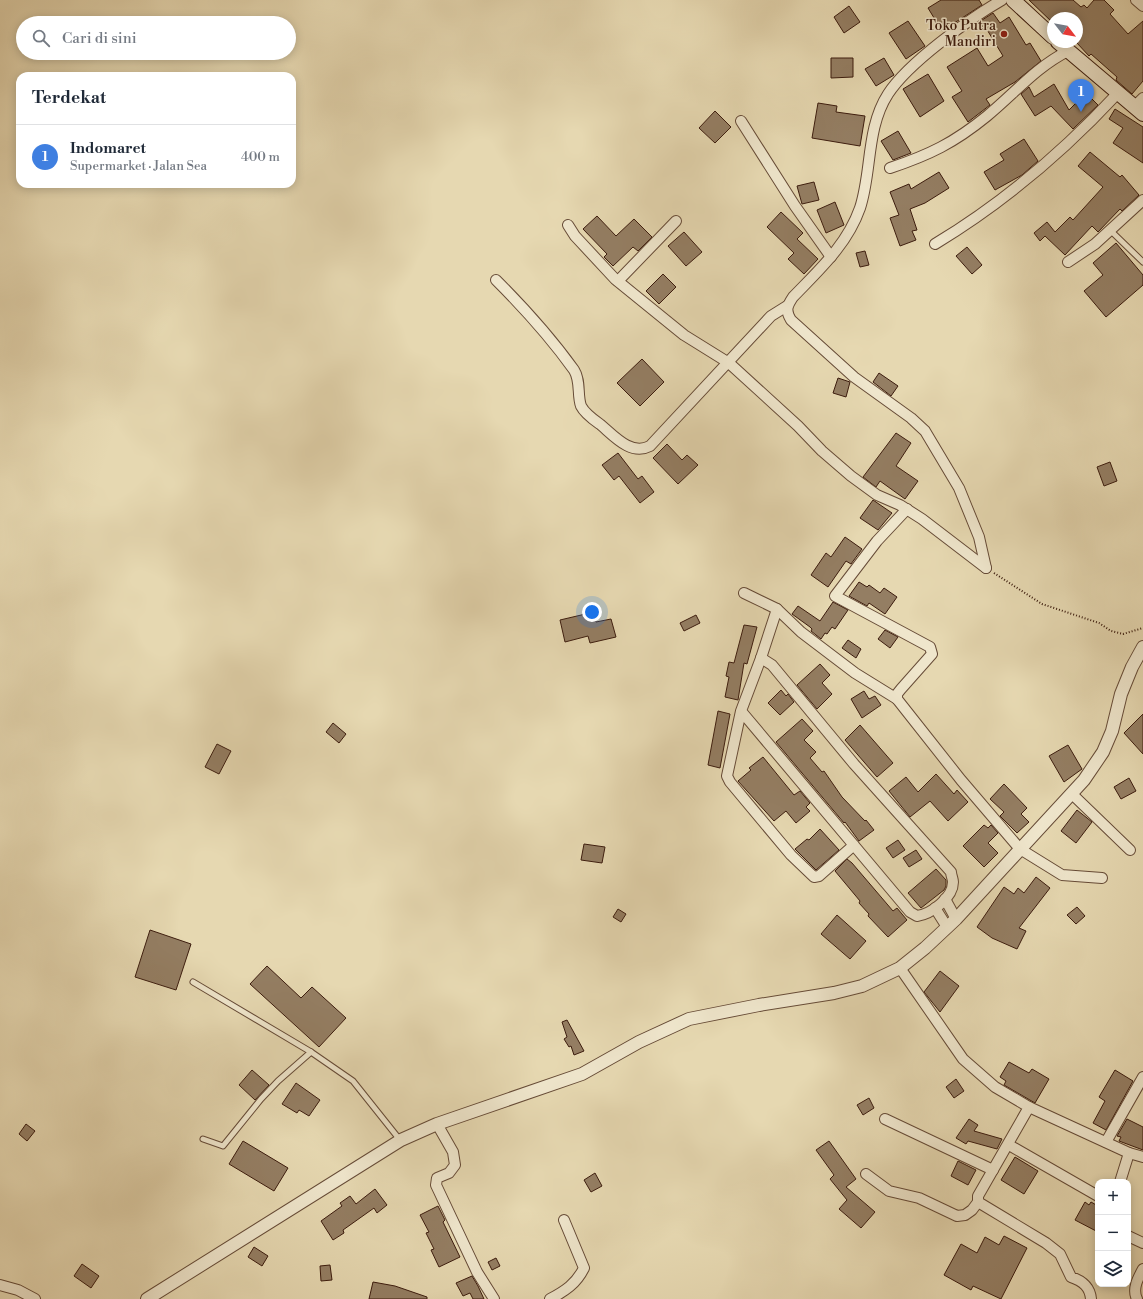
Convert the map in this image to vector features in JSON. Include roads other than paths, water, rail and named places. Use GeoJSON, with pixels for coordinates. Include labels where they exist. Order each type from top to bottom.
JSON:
{"type":"FeatureCollection","features":[{"type":"Feature","properties":{"kind":"main road"},"geometry":{"type":"LineString","coordinates":[[1013,0],[1047,31]]}},
{"type":"Feature","properties":{"kind":"main road"},"geometry":{"type":"LineString","coordinates":[[1064,48],[1117,94],[1140,106]]}},
{"type":"Feature","properties":{"kind":"street"},"geometry":{"type":"LineString","coordinates":[[496,280],[520,305],[576,372],[583,408],[619,441],[629,446],[644,450],[650,446],[771,316],[787,306],[793,297],[831,257],[847,235],[860,207],[874,129],[880,109],[888,94],[921,59],[982,12],[1002,0]]}},
{"type":"Feature","properties":{"kind":"street"},"geometry":{"type":"LineString","coordinates":[[1136,0],[1143,6]]}},
{"type":"Feature","properties":{"kind":"street"},"geometry":{"type":"LineString","coordinates":[[890,168],[935,152],[955,140],[988,115],[1030,77],[1058,56],[1062,48]]}},
{"type":"Feature","properties":{"kind":"street"},"geometry":{"type":"LineString","coordinates":[[935,244],[983,213],[1020,186],[1090,123],[1117,94]]}},
{"type":"Feature","properties":{"kind":"street"},"geometry":{"type":"LineString","coordinates":[[741,121],[795,206],[831,257]]}},
{"type":"Feature","properties":{"kind":"street"},"geometry":{"type":"LineString","coordinates":[[1068,262],[1091,248],[1143,200]]}},
{"type":"Feature","properties":{"kind":"street"},"geometry":{"type":"LineString","coordinates":[[618,281],[676,221]]}},
{"type":"Feature","properties":{"kind":"street"},"geometry":{"type":"LineString","coordinates":[[568,225],[580,241],[618,281],[684,334],[729,362],[798,426],[822,451],[851,476],[877,495],[906,509],[986,568],[979,537],[959,488],[925,431],[911,418],[865,386],[823,350],[790,320],[787,313],[787,306]]}},
{"type":"Feature","properties":{"kind":"street"},"geometry":{"type":"LineString","coordinates":[[897,699],[897,694],[901,688],[932,654],[930,647],[835,596],[877,541],[906,509]]}},
{"type":"Feature","properties":{"kind":"street"},"geometry":{"type":"LineString","coordinates":[[744,593],[777,609],[806,636],[855,673],[897,699],[960,780],[1020,849],[1062,875],[1102,878]]}},
{"type":"Feature","properties":{"kind":"street"},"geometry":{"type":"LineString","coordinates":[[777,609],[761,658],[741,710],[727,776],[734,789],[791,855],[814,877],[819,876],[854,845]]}},
{"type":"Feature","properties":{"kind":"street"},"geometry":{"type":"LineString","coordinates":[[147,1299],[400,1140],[437,1124],[582,1074],[639,1042],[689,1019],[862,986],[900,968],[925,948],[952,923],[1084,780],[1103,752],[1112,731],[1121,694],[1132,667],[1143,647]]}},
{"type":"Feature","properties":{"kind":"street"},"geometry":{"type":"LineString","coordinates":[[741,710],[910,912],[917,916],[935,908],[945,899],[953,883],[951,872],[849,758],[772,665],[761,658]]}},
{"type":"Feature","properties":{"kind":"street"},"geometry":{"type":"LineString","coordinates":[[1072,794],[1130,850]]}},
{"type":"Feature","properties":{"kind":"street"},"geometry":{"type":"LineString","coordinates":[[945,899],[952,923]]}},
{"type":"Feature","properties":{"kind":"street"},"geometry":{"type":"LineString","coordinates":[[935,908],[952,923]]}},
{"type":"Feature","properties":{"kind":"street"},"geometry":{"type":"LineString","coordinates":[[900,968],[963,1059],[995,1087],[1029,1107],[1129,1153],[1143,1157]]}},
{"type":"Feature","properties":{"kind":"street"},"geometry":{"type":"LineString","coordinates":[[1106,1142],[1143,1077]]}},
{"type":"Feature","properties":{"kind":"street"},"geometry":{"type":"LineString","coordinates":[[866,1174],[889,1191],[919,1198],[957,1216],[965,1214],[972,1210],[978,1202],[978,1196],[1009,1145],[1029,1107]]}},
{"type":"Feature","properties":{"kind":"street"},"geometry":{"type":"LineString","coordinates":[[885,1119],[993,1170]]}},
{"type":"Feature","properties":{"kind":"street"},"geometry":{"type":"LineString","coordinates":[[437,1124],[453,1152],[455,1165],[449,1173],[437,1178],[436,1185],[477,1272],[494,1299]]}},
{"type":"Feature","properties":{"kind":"street"},"geometry":{"type":"LineString","coordinates":[[1009,1145],[1095,1194]]}},
{"type":"Feature","properties":{"kind":"street"},"geometry":{"type":"LineString","coordinates":[[1121,1179],[1129,1153]]}},
{"type":"Feature","properties":{"kind":"street"},"geometry":{"type":"LineString","coordinates":[[978,1202],[1046,1243],[1060,1254],[1071,1277],[1078,1279],[1088,1287],[1091,1299]]}},
{"type":"Feature","properties":{"kind":"street"},"geometry":{"type":"LineString","coordinates":[[550,1299],[568,1289],[579,1279],[584,1268],[564,1220]]}},
{"type":"Feature","properties":{"kind":"street"},"geometry":{"type":"LineString","coordinates":[[1131,1237],[1143,1243]]}},
{"type":"Feature","properties":{"kind":"street"},"geometry":{"type":"LineString","coordinates":[[1137,1299],[1134,1294],[1135,1287],[1143,1269]]}},
{"type":"Feature","properties":{"kind":"street"},"geometry":{"type":"LineString","coordinates":[[0,1284],[18,1290],[35,1299]]}},
{"type":"Feature","properties":{"kind":"lane"},"geometry":{"type":"LineString","coordinates":[[1111,231],[1143,262]]}},
{"type":"Feature","properties":{"kind":"lane"},"geometry":{"type":"LineString","coordinates":[[193,982],[311,1052],[353,1081],[400,1140]]}},
{"type":"Feature","properties":{"kind":"lane"},"geometry":{"type":"LineString","coordinates":[[203,1139],[223,1146],[265,1095],[311,1052]]}},
{"type":"Feature","properties":{"kind":"place","name":"Toko Putra Mandiri"},"geometry":{"type":"Point","coordinates":[1004,34]}},
{"type":"Feature","properties":{"kind":"place","name":"Indomaret"},"geometry":{"type":"Point","coordinates":[1081,112]}}]}
